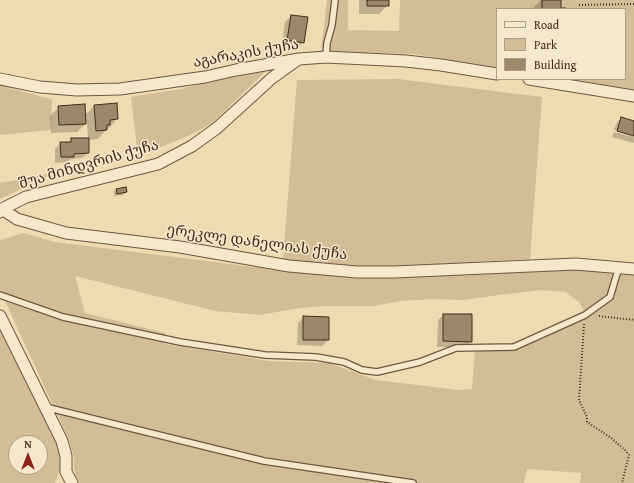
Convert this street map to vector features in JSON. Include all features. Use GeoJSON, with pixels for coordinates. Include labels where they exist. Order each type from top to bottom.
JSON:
{"type":"FeatureCollection","features":[{"type":"Feature","properties":{"kind":"street","name":"აგარაკის ქუჩა"},"geometry":{"type":"LineString","coordinates":[[0,79],[40,87],[77,90],[120,89],[205,77],[299,59],[326,58],[406,61],[496,74]]}},
{"type":"Feature","properties":{"kind":"street","name":"შუა მინდვრის ქუჩა"},"geometry":{"type":"LineString","coordinates":[[1,210],[26,197],[158,164],[192,146],[217,128],[272,78],[299,59]]}},
{"type":"Feature","properties":{"kind":"street"},"geometry":{"type":"LineString","coordinates":[[535,80],[634,96]]}},
{"type":"Feature","properties":{"kind":"street","name":"ერეკლე დანელიას ქუჩა"},"geometry":{"type":"LineString","coordinates":[[1,210],[17,219],[66,233],[180,247],[290,266],[349,272],[394,272],[576,264],[634,269]]}},
{"type":"Feature","properties":{"kind":"street"},"geometry":{"type":"LineString","coordinates":[[0,316],[62,441],[66,456],[66,472],[62,483]]}},
{"type":"Feature","properties":{"kind":"street"},"geometry":{"type":"LineString","coordinates":[[66,472],[72,483]]}},
{"type":"Feature","properties":{"kind":"lane"},"geometry":{"type":"LineString","coordinates":[[326,58],[327,43],[332,25],[335,0]]}},
{"type":"Feature","properties":{"kind":"lane"},"geometry":{"type":"LineString","coordinates":[[0,295],[63,317],[180,342],[265,355],[316,357],[344,362],[362,370],[377,372],[420,362],[456,348],[514,347],[585,314],[610,297],[619,267]]}},
{"type":"Feature","properties":{"kind":"lane"},"geometry":{"type":"LineString","coordinates":[[45,406],[264,461],[413,483]]}},
{"type":"Feature","properties":{"kind":"path"},"geometry":{"type":"LineString","coordinates":[[579,5],[634,4]]}},
{"type":"Feature","properties":{"kind":"path"},"geometry":{"type":"LineString","coordinates":[[622,483],[629,455],[611,438],[587,422],[587,417],[579,400],[585,314],[634,320]]}},
{"type":"Feature","properties":{"kind":"green space"},"geometry":{"type":"Polygon","coordinates":[[[327,0],[348,0],[348,30],[399,31],[400,0],[634,0],[634,91],[570,80],[626,80],[626,8],[496,8],[496,68],[414,54],[321,51],[327,0]]]}},
{"type":"Feature","properties":{"kind":"green space"},"geometry":{"type":"Polygon","coordinates":[[[266,68],[264,73],[211,124],[186,137],[138,156],[131,97],[181,89],[266,68]]]}},
{"type":"Feature","properties":{"kind":"green space"},"geometry":{"type":"Polygon","coordinates":[[[398,79],[542,97],[530,259],[385,267],[305,264],[283,260],[297,80],[398,79]]]}},
{"type":"Feature","properties":{"kind":"green space"},"geometry":{"type":"Polygon","coordinates":[[[0,86],[52,99],[51,130],[0,135],[0,86]]]}},
{"type":"Feature","properties":{"kind":"green space"},"geometry":{"type":"Polygon","coordinates":[[[54,173],[0,199],[0,183],[54,173]]]}},
{"type":"Feature","properties":{"kind":"green space"},"geometry":{"type":"Polygon","coordinates":[[[23,233],[55,242],[320,274],[382,277],[572,269],[634,275],[634,483],[580,483],[581,473],[527,469],[524,483],[79,483],[77,481],[74,469],[74,457],[69,440],[0,290],[1,240],[23,233]],[[75,276],[85,313],[165,333],[165,344],[269,361],[329,363],[376,380],[458,390],[472,389],[475,349],[528,340],[585,312],[578,301],[565,292],[543,290],[464,300],[432,299],[401,301],[374,306],[323,306],[293,309],[260,315],[215,311],[75,276]]]}},
{"type":"Feature","properties":{"kind":"green space"},"geometry":{"type":"Polygon","coordinates":[[[0,328],[61,452],[61,465],[55,483],[0,483],[0,328]]]}},
{"type":"Feature","properties":{"kind":"building"},"geometry":{"type":"Polygon","coordinates":[[[367,0],[389,0],[389,6],[367,6],[367,0]]]}},
{"type":"Feature","properties":{"kind":"building"},"geometry":{"type":"Polygon","coordinates":[[[542,0],[561,0],[561,8],[542,8],[542,0]]]}},
{"type":"Feature","properties":{"kind":"building"},"geometry":{"type":"Polygon","coordinates":[[[291,15],[308,17],[304,43],[287,40],[291,15]]]}},
{"type":"Feature","properties":{"kind":"building"},"geometry":{"type":"Polygon","coordinates":[[[117,103],[118,119],[110,120],[110,125],[107,125],[107,130],[96,131],[94,105],[117,103]]]}},
{"type":"Feature","properties":{"kind":"building"},"geometry":{"type":"Polygon","coordinates":[[[85,104],[86,124],[59,125],[58,106],[85,104]]]}},
{"type":"Feature","properties":{"kind":"building"},"geometry":{"type":"Polygon","coordinates":[[[621,117],[634,121],[634,136],[617,131],[621,117]]]}},
{"type":"Feature","properties":{"kind":"building"},"geometry":{"type":"Polygon","coordinates":[[[71,138],[89,138],[89,153],[74,154],[74,157],[61,157],[60,142],[71,142],[71,138]]]}},
{"type":"Feature","properties":{"kind":"building"},"geometry":{"type":"Polygon","coordinates":[[[126,187],[127,192],[117,194],[116,189],[126,187]]]}},
{"type":"Feature","properties":{"kind":"building"},"geometry":{"type":"Polygon","coordinates":[[[443,314],[472,314],[472,342],[443,341],[443,314]]]}},
{"type":"Feature","properties":{"kind":"building"},"geometry":{"type":"Polygon","coordinates":[[[303,316],[329,317],[329,340],[303,340],[303,316]]]}}]}
